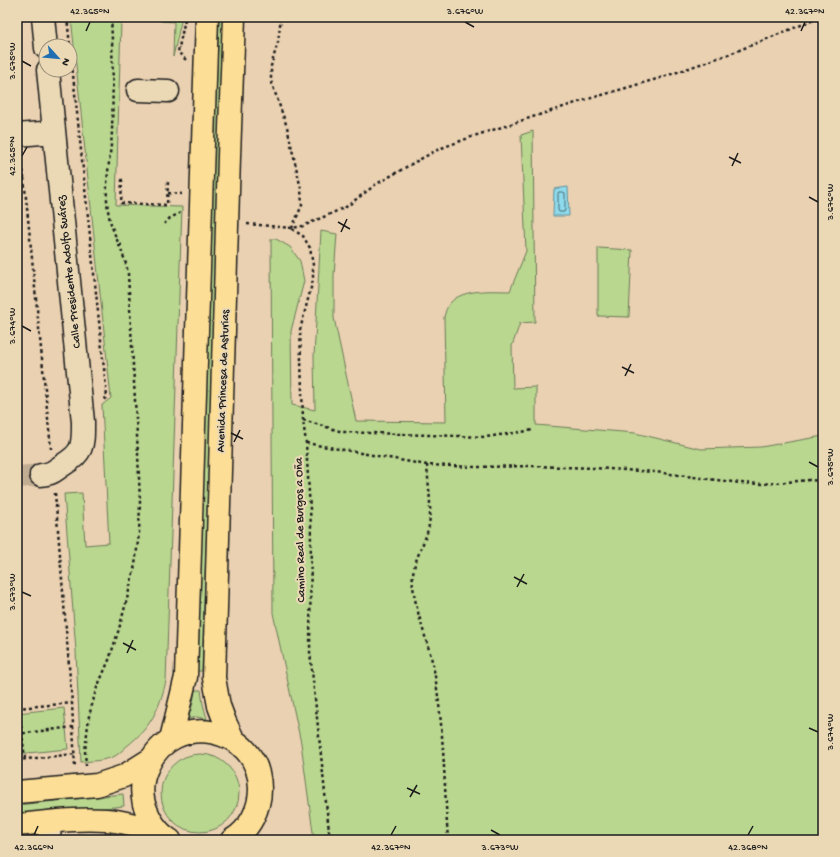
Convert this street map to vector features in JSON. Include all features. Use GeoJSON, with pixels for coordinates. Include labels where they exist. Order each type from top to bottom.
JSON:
{"type":"FeatureCollection","features":[{"type":"Feature","properties":{"kind":"main road"},"geometry":{"type":"LineString","coordinates":[[171,739],[186,677],[207,17]]}},
{"type":"Feature","properties":{"kind":"main road","name":"Avenida Princesa de Asturias"},"geometry":{"type":"LineString","coordinates":[[234,17],[214,678],[219,706],[234,741]]}},
{"type":"Feature","properties":{"kind":"main road"},"geometry":{"type":"LineString","coordinates":[[165,837],[148,817],[142,798],[143,778],[151,759],[159,747],[171,739],[192,731],[214,732],[234,741],[246,751],[255,765],[260,781],[260,797],[256,813],[247,827],[234,839]]}},
{"type":"Feature","properties":{"kind":"main road"},"geometry":{"type":"LineString","coordinates":[[17,792],[97,785],[124,776],[151,759]]}},
{"type":"Feature","properties":{"kind":"main road"},"geometry":{"type":"LineString","coordinates":[[17,825],[50,831],[79,819],[108,820],[134,824],[165,837]]}},
{"type":"Feature","properties":{"kind":"street"},"geometry":{"type":"LineString","coordinates":[[43,17],[45,38]]}},
{"type":"Feature","properties":{"kind":"street","name":"Calle Presidente Adolfo Suárez"},"geometry":{"type":"LineString","coordinates":[[40,468],[51,460],[63,465],[76,456],[81,449],[83,440],[83,422],[49,78]]}},
{"type":"Feature","properties":{"kind":"street"},"geometry":{"type":"LineString","coordinates":[[138,90],[168,91]]}},
{"type":"Feature","properties":{"kind":"street"},"geometry":{"type":"LineString","coordinates":[[18,135],[54,132]]}},
{"type":"Feature","properties":{"kind":"path"},"geometry":{"type":"LineString","coordinates":[[67,17],[69,38]]}},
{"type":"Feature","properties":{"kind":"path"},"geometry":{"type":"LineString","coordinates":[[86,766],[85,751],[89,716],[96,690],[109,660],[119,629],[128,599],[135,565],[140,502],[128,274],[127,265],[112,227],[108,210],[108,167],[112,132],[113,64],[111,17]]}},
{"type":"Feature","properties":{"kind":"path"},"geometry":{"type":"LineString","coordinates":[[281,17],[278,42],[271,66],[272,81],[287,127],[301,189],[302,205],[292,228]]}},
{"type":"Feature","properties":{"kind":"path"},"geometry":{"type":"LineString","coordinates":[[227,224],[242,223],[292,228],[303,226],[346,207],[375,185],[439,149],[570,104],[660,78],[732,53],[821,17]]}},
{"type":"Feature","properties":{"kind":"path"},"geometry":{"type":"LineString","coordinates":[[17,179],[24,178],[18,135]]}},
{"type":"Feature","properties":{"kind":"path"},"geometry":{"type":"LineString","coordinates":[[123,180],[121,203],[167,205],[168,181],[166,181]]}},
{"type":"Feature","properties":{"kind":"path"},"geometry":{"type":"LineString","coordinates":[[168,193],[187,194]]}},
{"type":"Feature","properties":{"kind":"path"},"geometry":{"type":"LineString","coordinates":[[164,224],[170,218],[182,213]]}},
{"type":"Feature","properties":{"kind":"path","name":"Camino Real de Burgos a Oña"},"geometry":{"type":"LineString","coordinates":[[292,228],[302,236],[310,248],[313,265],[313,280],[300,330],[303,420],[306,443],[311,526],[310,652],[330,840]]}},
{"type":"Feature","properties":{"kind":"path"},"geometry":{"type":"LineString","coordinates":[[119,245],[124,244]]}},
{"type":"Feature","properties":{"kind":"path"},"geometry":{"type":"LineString","coordinates":[[303,420],[343,432],[486,437],[534,430]]}},
{"type":"Feature","properties":{"kind":"path"},"geometry":{"type":"LineString","coordinates":[[306,443],[427,465],[595,468],[656,472],[740,483],[762,484],[809,480],[823,481]]}},
{"type":"Feature","properties":{"kind":"path"},"geometry":{"type":"LineString","coordinates":[[427,465],[430,510],[428,526],[415,564],[413,585],[433,665],[438,700],[444,762],[448,840]]}},
{"type":"Feature","properties":{"kind":"path"},"geometry":{"type":"LineString","coordinates":[[25,759],[18,708],[72,703]]}},
{"type":"Feature","properties":{"kind":"path"},"geometry":{"type":"LineString","coordinates":[[17,734],[73,727]]}},
{"type":"Feature","properties":{"kind":"path"},"geometry":{"type":"LineString","coordinates":[[17,760],[75,754]]}},
{"type":"Feature","properties":{"kind":"green space"},"geometry":{"type":"Polygon","coordinates":[[[71,17],[145,17],[145,20],[121,20],[116,205],[182,207],[166,681],[153,717],[135,739],[118,754],[111,758],[81,762],[76,651],[64,494],[82,493],[85,545],[109,543],[102,405],[111,398],[77,78],[78,38],[73,38],[71,17]]]}},
{"type":"Feature","properties":{"kind":"green space"},"geometry":{"type":"Polygon","coordinates":[[[161,17],[182,17],[173,57],[174,22],[161,21],[161,17]]]}},
{"type":"Feature","properties":{"kind":"green space"},"geometry":{"type":"Polygon","coordinates":[[[219,17],[223,17],[202,671],[195,671],[219,17]]]}},
{"type":"Feature","properties":{"kind":"green space"},"geometry":{"type":"Polygon","coordinates":[[[533,131],[535,322],[520,323],[512,346],[513,388],[536,387],[536,425],[635,433],[701,449],[761,447],[823,436],[823,840],[314,840],[301,743],[273,613],[271,239],[276,239],[290,247],[300,261],[304,281],[291,331],[292,405],[315,410],[314,357],[321,231],[337,234],[334,275],[334,318],[356,421],[446,422],[444,317],[450,303],[462,295],[478,291],[510,291],[526,251],[521,135],[533,131]]]}},
{"type":"Feature","properties":{"kind":"green space"},"geometry":{"type":"Polygon","coordinates":[[[598,248],[632,250],[629,317],[598,316],[598,248]]]}},
{"type":"Feature","properties":{"kind":"green space"},"geometry":{"type":"Polygon","coordinates":[[[195,690],[201,690],[207,719],[197,717],[188,719],[195,690]]]}},
{"type":"Feature","properties":{"kind":"green space"},"geometry":{"type":"Polygon","coordinates":[[[64,708],[68,749],[17,754],[17,713],[64,708]]]}},
{"type":"Feature","properties":{"kind":"green space"},"geometry":{"type":"Polygon","coordinates":[[[200,754],[215,757],[222,761],[232,771],[236,778],[239,793],[236,808],[232,815],[222,825],[215,829],[200,832],[185,829],[178,825],[168,815],[164,808],[161,793],[164,778],[168,771],[178,761],[185,757],[200,754]]]}},
{"type":"Feature","properties":{"kind":"green space"},"geometry":{"type":"Polygon","coordinates":[[[123,794],[124,806],[17,817],[17,805],[123,794]]]}},
{"type":"Feature","properties":{"kind":"water"},"geometry":{"type":"Polygon","coordinates":[[[568,187],[569,216],[553,216],[554,189],[568,187]]]}},
{"type":"Feature","properties":{"kind":"tunnel"},"geometry":{"type":"LineString","coordinates":[[17,477],[41,475]]}}]}
